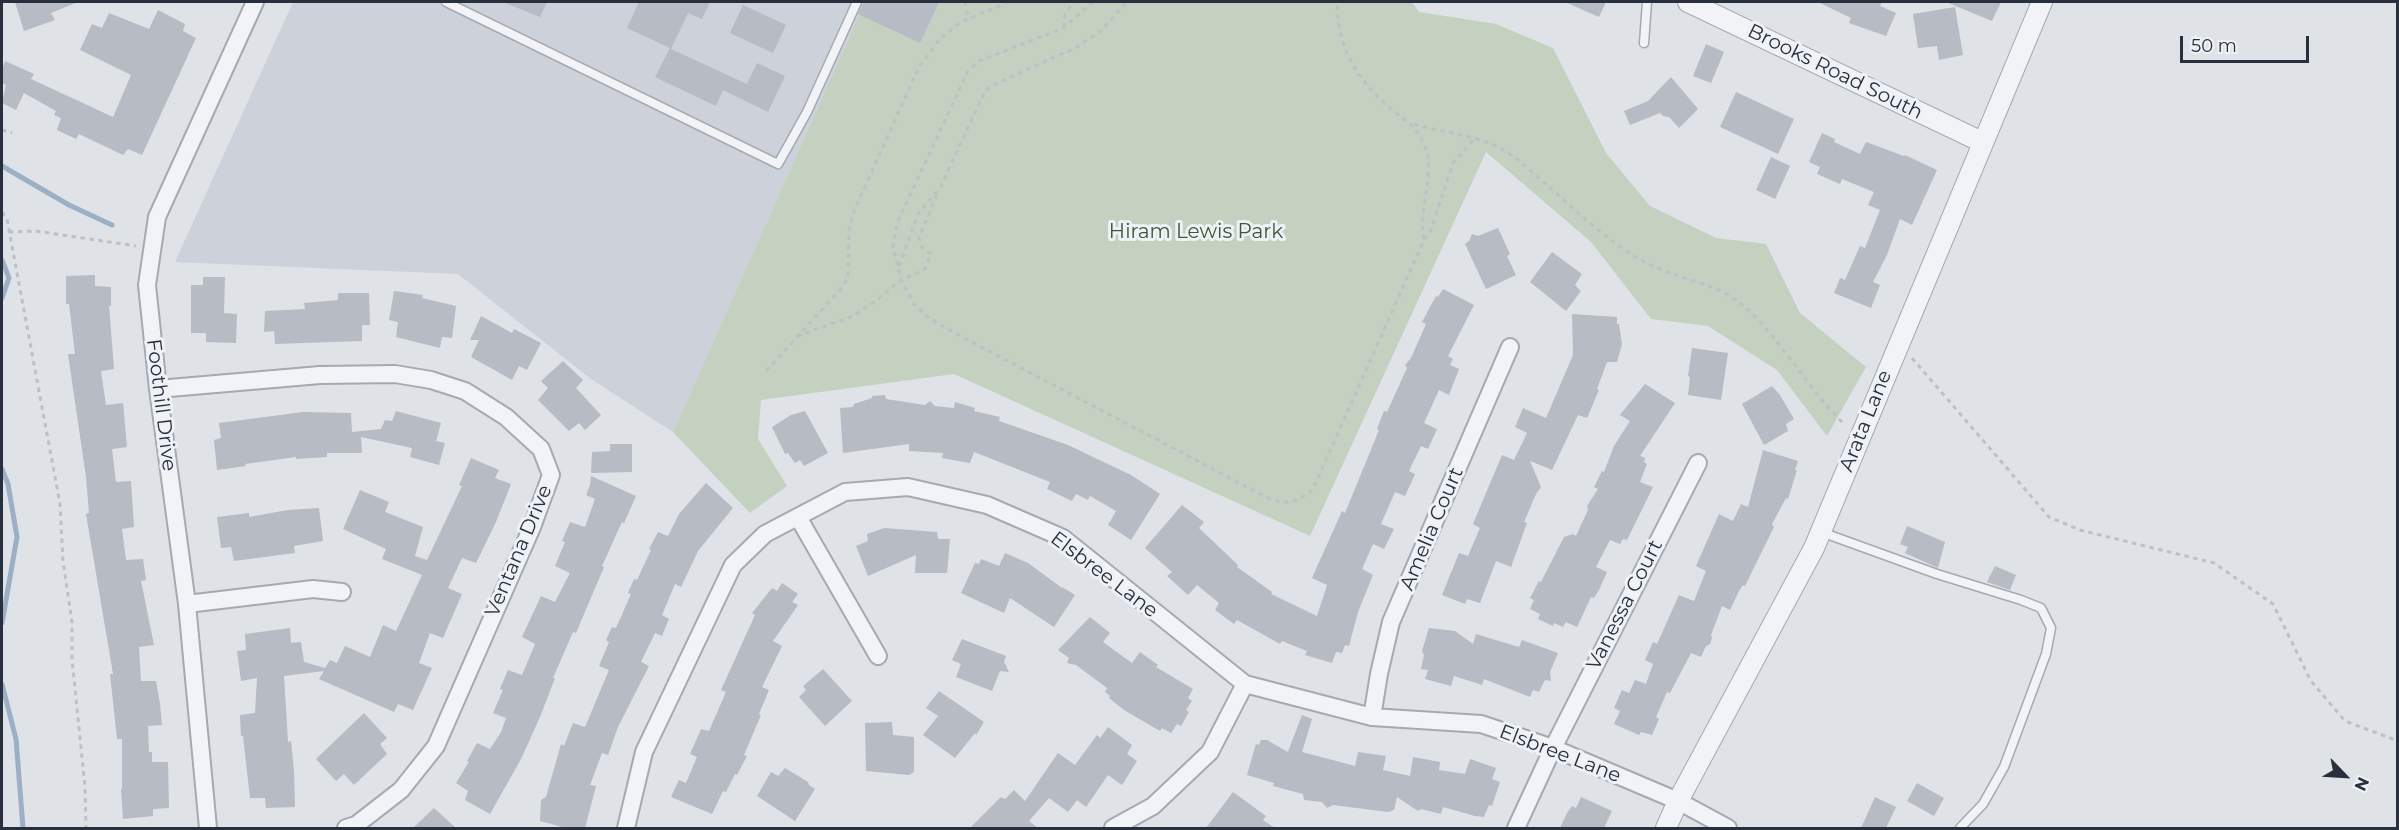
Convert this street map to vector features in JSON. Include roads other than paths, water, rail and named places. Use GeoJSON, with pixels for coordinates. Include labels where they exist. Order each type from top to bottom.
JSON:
{"type":"FeatureCollection","features":[{"type":"Feature","properties":{"kind":"street","name":"Foothill Drive"},"geometry":{"type":"LineString","coordinates":[[208,828],[188,604],[158,389],[147,285],[158,217],[254,2]]}},
{"type":"Feature","properties":{"kind":"street","name":"Brooks Road South"},"geometry":{"type":"LineString","coordinates":[[1688,2],[1982,142]]}},
{"type":"Feature","properties":{"kind":"street","name":"Arata Lane"},"geometry":{"type":"LineString","coordinates":[[1665,828],[1821,532],[2042,2]]}},
{"type":"Feature","properties":{"kind":"street","name":"Amelia Court"},"geometry":{"type":"LineString","coordinates":[[1372,717],[1391,622],[1510,346]]}},
{"type":"Feature","properties":{"kind":"street","name":"Ventana Drive"},"geometry":{"type":"LineString","coordinates":[[158,389],[320,375],[395,374],[431,380],[465,391],[506,417],[541,449],[551,475],[532,527],[436,746],[401,790],[356,825],[346,828]]}},
{"type":"Feature","properties":{"kind":"street","name":"Vanessa Court"},"geometry":{"type":"LineString","coordinates":[[1516,828],[1553,748],[1698,463]]}},
{"type":"Feature","properties":{"kind":"street","name":"Elsbree Lane"},"geometry":{"type":"LineString","coordinates":[[626,828],[644,752],[733,565],[765,534],[845,492],[908,488],[987,505],[1062,538],[1245,684],[1372,717],[1481,724],[1553,748],[1678,801],[1728,828]]}},
{"type":"Feature","properties":{"kind":"street"},"geometry":{"type":"LineString","coordinates":[[798,517],[878,657]]}},
{"type":"Feature","properties":{"kind":"street"},"geometry":{"type":"LineString","coordinates":[[188,604],[313,589],[342,592]]}},
{"type":"Feature","properties":{"kind":"street"},"geometry":{"type":"LineString","coordinates":[[1113,828],[1153,806],[1210,752],[1245,684]]}},
{"type":"Feature","properties":{"kind":"lane"},"geometry":{"type":"LineString","coordinates":[[446,2],[778,164],[807,112],[857,2]]}},
{"type":"Feature","properties":{"kind":"lane"},"geometry":{"type":"LineString","coordinates":[[1644,43],[1647,2]]}},
{"type":"Feature","properties":{"kind":"lane"},"geometry":{"type":"LineString","coordinates":[[1821,532],[1937,574],[2041,608],[2052,628],[2046,654],[2004,767],[1983,804],[1960,828]]}},
{"type":"Feature","properties":{"kind":"waterway"},"geometry":{"type":"LineString","coordinates":[[2,166],[69,205],[112,225]]}},
{"type":"Feature","properties":{"kind":"waterway"},"geometry":{"type":"LineString","coordinates":[[2,260],[9,278],[2,298]]}},
{"type":"Feature","properties":{"kind":"waterway"},"geometry":{"type":"LineString","coordinates":[[2,469],[8,484],[17,537],[2,623]]}},
{"type":"Feature","properties":{"kind":"waterway"},"geometry":{"type":"LineString","coordinates":[[2,684],[16,739],[23,828]]}},
{"type":"Feature","properties":{"kind":"park label","name":"Hiram Lewis Park"},"geometry":{"type":"Point","coordinates":[1196,232]}}]}
